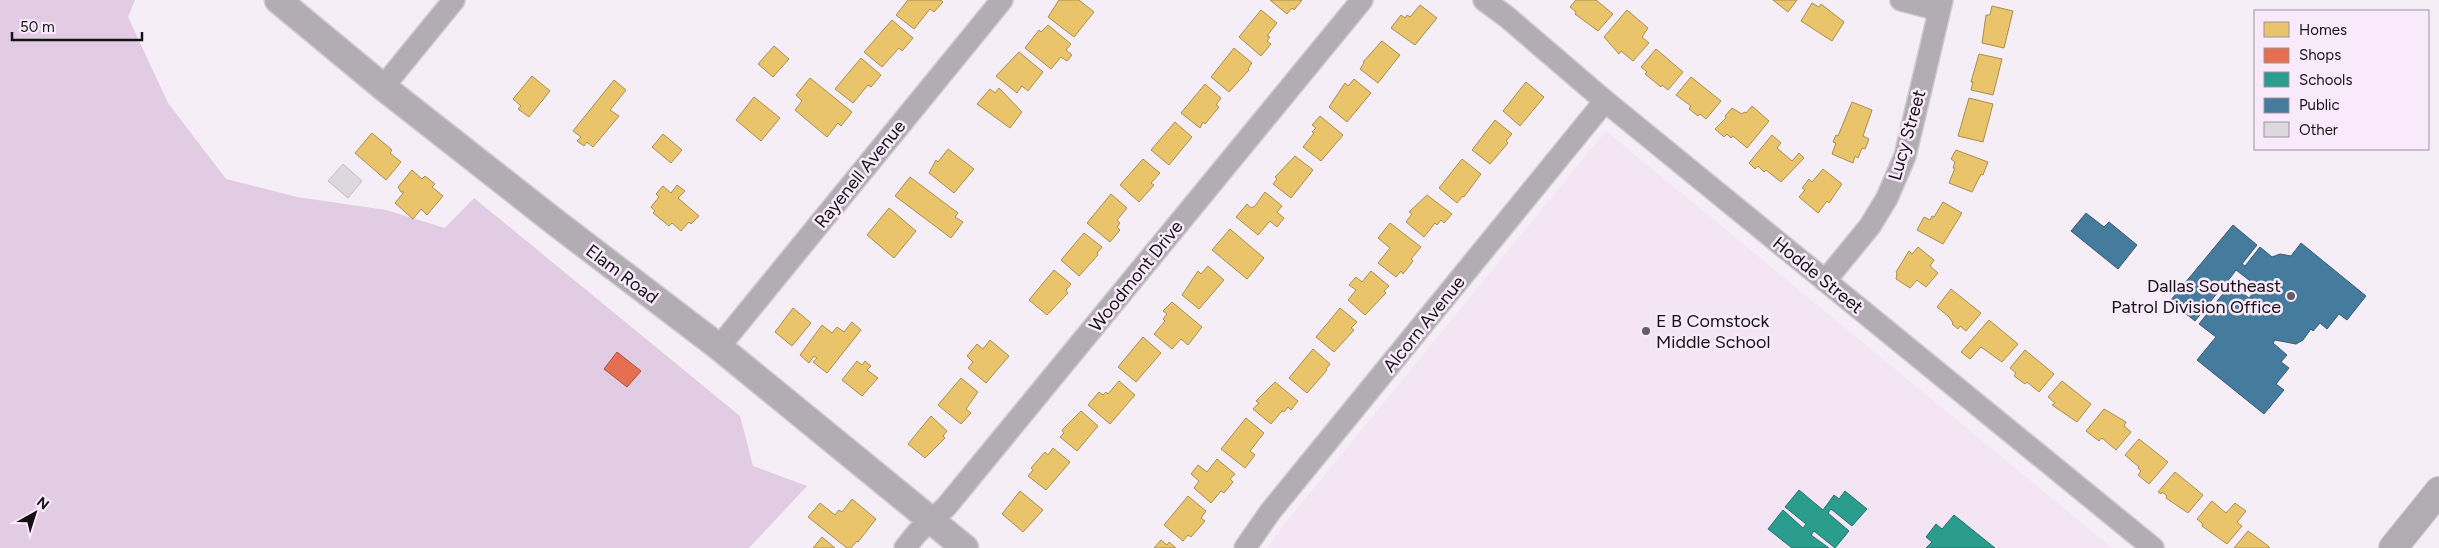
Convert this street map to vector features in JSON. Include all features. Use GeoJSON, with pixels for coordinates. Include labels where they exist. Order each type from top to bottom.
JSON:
{"type":"FeatureCollection","features":[{"type":"Feature","properties":{"kind":"main road"},"geometry":{"type":"LineString","coordinates":[[2401,545],[2439,491]]}},
{"type":"Feature","properties":{"kind":"street","name":"Elam Road"},"geometry":{"type":"LineString","coordinates":[[278,0],[554,222],[719,347],[965,548]]}},
{"type":"Feature","properties":{"kind":"street"},"geometry":{"type":"LineString","coordinates":[[383,86],[454,0]]}},
{"type":"Feature","properties":{"kind":"street","name":"Rayenell Avenue"},"geometry":{"type":"LineString","coordinates":[[719,347],[1002,0]]}},
{"type":"Feature","properties":{"kind":"street","name":"Woodmont Drive"},"geometry":{"type":"LineString","coordinates":[[905,548],[946,507],[1362,0]]}},
{"type":"Feature","properties":{"kind":"street","name":"Hodde Street"},"geometry":{"type":"LineString","coordinates":[[1484,0],[1507,17],[1605,102],[2153,548]]}},
{"type":"Feature","properties":{"kind":"street"},"geometry":{"type":"LineString","coordinates":[[1901,0],[1941,5]]}},
{"type":"Feature","properties":{"kind":"street","name":"Lucy Street"},"geometry":{"type":"LineString","coordinates":[[1826,281],[1870,226],[1888,198],[1905,156],[1941,5]]}},
{"type":"Feature","properties":{"kind":"street","name":"Alcorn Avenue"},"geometry":{"type":"LineString","coordinates":[[1245,548],[1270,512],[1605,102]]}},
{"type":"Feature","properties":{"kind":"shaded area"},"geometry":{"type":"Polygon","coordinates":[[[0,0],[135,0],[128,17],[168,103],[226,179],[297,197],[386,210],[445,228],[474,198],[740,416],[753,466],[807,486],[749,548],[0,548],[0,0]]]}},
{"type":"Feature","properties":{"kind":"shaded area","name":"E B Comstock Middle School"},"geometry":{"type":"Polygon","coordinates":[[[1606,131],[2112,548],[1268,548],[1279,531],[1606,131]]]}},
{"type":"Feature","properties":{"kind":"building: Homes"},"geometry":{"type":"Polygon","coordinates":[[[908,0],[940,0],[943,2],[934,12],[930,9],[914,29],[896,15],[908,0]]]}},
{"type":"Feature","properties":{"kind":"building: Homes"},"geometry":{"type":"Polygon","coordinates":[[[1059,0],[1079,0],[1094,12],[1074,37],[1048,17],[1059,0]]]}},
{"type":"Feature","properties":{"kind":"building: Homes"},"geometry":{"type":"Polygon","coordinates":[[[1270,0],[1302,0],[1294,10],[1292,8],[1287,14],[1270,0]]]}},
{"type":"Feature","properties":{"kind":"building: Homes"},"geometry":{"type":"Polygon","coordinates":[[[1576,0],[1596,0],[1613,14],[1598,31],[1575,14],[1576,12],[1570,7],[1576,0]]]}},
{"type":"Feature","properties":{"kind":"building: Homes"},"geometry":{"type":"Polygon","coordinates":[[[1773,0],[1797,0],[1788,12],[1773,0]]]}},
{"type":"Feature","properties":{"kind":"building: Homes"},"geometry":{"type":"Polygon","coordinates":[[[1812,3],[1819,7],[1821,4],[1844,22],[1832,41],[1801,21],[1812,3]]]}},
{"type":"Feature","properties":{"kind":"building: Homes"},"geometry":{"type":"Polygon","coordinates":[[[1420,5],[1437,18],[1415,45],[1391,28],[1401,15],[1405,18],[1407,15],[1410,17],[1420,5]]]}},
{"type":"Feature","properties":{"kind":"building: Homes"},"geometry":{"type":"Polygon","coordinates":[[[1992,6],[2013,11],[2004,48],[1982,43],[1986,15],[1990,15],[1992,6]]]}},
{"type":"Feature","properties":{"kind":"building: Homes"},"geometry":{"type":"Polygon","coordinates":[[[1261,10],[1277,23],[1267,36],[1270,37],[1267,41],[1271,44],[1261,56],[1239,37],[1261,10]]]}},
{"type":"Feature","properties":{"kind":"building: Homes"},"geometry":{"type":"Polygon","coordinates":[[[1627,10],[1648,28],[1642,37],[1649,43],[1633,61],[1621,51],[1619,54],[1604,37],[1627,10]]]}},
{"type":"Feature","properties":{"kind":"building: Homes"},"geometry":{"type":"Polygon","coordinates":[[[892,20],[913,38],[902,51],[899,48],[882,67],[864,52],[892,20]]]}},
{"type":"Feature","properties":{"kind":"building: Homes"},"geometry":{"type":"Polygon","coordinates":[[[1048,25],[1071,44],[1066,50],[1072,55],[1067,61],[1061,57],[1051,69],[1025,48],[1039,30],[1041,32],[1048,25]]]}},
{"type":"Feature","properties":{"kind":"building: Homes"},"geometry":{"type":"Polygon","coordinates":[[[1382,41],[1400,55],[1378,83],[1360,69],[1363,62],[1382,41]]]}},
{"type":"Feature","properties":{"kind":"building: Homes"},"geometry":{"type":"Polygon","coordinates":[[[774,46],[789,59],[773,77],[758,64],[774,46]]]}},
{"type":"Feature","properties":{"kind":"building: Homes"},"geometry":{"type":"Polygon","coordinates":[[[1234,48],[1252,63],[1249,70],[1229,92],[1211,77],[1234,48]]]}},
{"type":"Feature","properties":{"kind":"building: Homes"},"geometry":{"type":"Polygon","coordinates":[[[1656,49],[1683,72],[1668,90],[1662,85],[1661,87],[1645,74],[1647,72],[1641,67],[1656,49]]]}},
{"type":"Feature","properties":{"kind":"building: Homes"},"geometry":{"type":"Polygon","coordinates":[[[1019,52],[1043,72],[1028,91],[1022,86],[1017,93],[996,76],[1019,52]]]}},
{"type":"Feature","properties":{"kind":"building: Homes"},"geometry":{"type":"Polygon","coordinates":[[[1979,54],[2002,59],[1993,95],[1971,90],[1973,82],[1971,82],[1979,54]]]}},
{"type":"Feature","properties":{"kind":"building: Homes"},"geometry":{"type":"Polygon","coordinates":[[[861,58],[881,75],[871,87],[868,85],[853,103],[835,89],[861,58]]]}},
{"type":"Feature","properties":{"kind":"building: Homes"},"geometry":{"type":"Polygon","coordinates":[[[532,76],[550,91],[529,117],[518,109],[521,106],[513,99],[532,76]]]}},
{"type":"Feature","properties":{"kind":"building: Homes"},"geometry":{"type":"Polygon","coordinates":[[[1691,77],[1721,101],[1706,119],[1689,109],[1691,106],[1676,95],[1691,77]]]}},
{"type":"Feature","properties":{"kind":"building: Homes"},"geometry":{"type":"Polygon","coordinates":[[[810,78],[852,112],[841,126],[838,123],[827,137],[795,110],[802,101],[796,95],[810,78]]]}},
{"type":"Feature","properties":{"kind":"building: Homes"},"geometry":{"type":"Polygon","coordinates":[[[1354,79],[1371,93],[1347,122],[1329,107],[1345,83],[1348,86],[1354,79]]]}},
{"type":"Feature","properties":{"kind":"building: Homes"},"geometry":{"type":"Polygon","coordinates":[[[614,80],[626,90],[610,110],[619,116],[593,147],[587,142],[584,146],[577,141],[581,137],[573,131],[614,80]]]}},
{"type":"Feature","properties":{"kind":"building: Homes"},"geometry":{"type":"Polygon","coordinates":[[[1526,82],[1544,97],[1520,126],[1503,111],[1526,82]]]}},
{"type":"Feature","properties":{"kind":"building: Homes"},"geometry":{"type":"Polygon","coordinates":[[[1205,84],[1221,98],[1216,105],[1219,107],[1205,124],[1203,122],[1200,128],[1181,113],[1205,84]]]}},
{"type":"Feature","properties":{"kind":"building: Homes"},"geometry":{"type":"Polygon","coordinates":[[[999,88],[1022,112],[1010,128],[977,104],[990,89],[995,93],[999,88]]]}},
{"type":"Feature","properties":{"kind":"building: Homes"},"geometry":{"type":"Polygon","coordinates":[[[754,97],[780,118],[761,141],[736,120],[754,97]]]}},
{"type":"Feature","properties":{"kind":"building: Homes"},"geometry":{"type":"Polygon","coordinates":[[[1969,98],[1993,104],[1983,142],[1958,136],[1969,98]]]}},
{"type":"Feature","properties":{"kind":"building: Homes"},"geometry":{"type":"Polygon","coordinates":[[[1852,102],[1872,110],[1863,136],[1869,139],[1865,149],[1862,148],[1858,158],[1855,156],[1853,163],[1832,154],[1836,143],[1833,142],[1836,135],[1838,136],[1852,102]]]}},
{"type":"Feature","properties":{"kind":"building: Homes"},"geometry":{"type":"Polygon","coordinates":[[[1752,106],[1769,121],[1747,148],[1733,136],[1731,138],[1727,134],[1724,137],[1715,129],[1726,118],[1725,116],[1732,108],[1742,114],[1746,113],[1752,106]]]}},
{"type":"Feature","properties":{"kind":"building: Homes"},"geometry":{"type":"Polygon","coordinates":[[[1320,116],[1343,135],[1321,161],[1303,147],[1314,133],[1312,132],[1316,128],[1312,125],[1320,116]]]}},
{"type":"Feature","properties":{"kind":"building: Homes"},"geometry":{"type":"Polygon","coordinates":[[[1495,120],[1512,134],[1506,141],[1508,143],[1490,164],[1472,150],[1495,120]]]}},
{"type":"Feature","properties":{"kind":"building: Homes"},"geometry":{"type":"Polygon","coordinates":[[[1175,122],[1192,137],[1169,165],[1151,150],[1175,122]]]}},
{"type":"Feature","properties":{"kind":"building: Homes"},"geometry":{"type":"Polygon","coordinates":[[[372,133],[392,150],[390,153],[401,162],[386,180],[355,153],[372,133]]]}},
{"type":"Feature","properties":{"kind":"building: Homes"},"geometry":{"type":"Polygon","coordinates":[[[663,134],[682,150],[671,163],[652,147],[663,134]]]}},
{"type":"Feature","properties":{"kind":"building: Homes"},"geometry":{"type":"Polygon","coordinates":[[[1772,135],[1781,143],[1777,148],[1792,161],[1799,153],[1804,158],[1781,182],[1766,170],[1764,172],[1758,166],[1755,169],[1749,163],[1772,135]]]}},
{"type":"Feature","properties":{"kind":"building: Homes"},"geometry":{"type":"Polygon","coordinates":[[[948,149],[974,169],[954,193],[929,173],[936,160],[938,162],[948,149]]]}},
{"type":"Feature","properties":{"kind":"building: Homes"},"geometry":{"type":"Polygon","coordinates":[[[1956,150],[1988,162],[1983,175],[1981,174],[1972,192],[1949,183],[1955,168],[1953,168],[1955,162],[1951,159],[1956,150]]]}},
{"type":"Feature","properties":{"kind":"building: Homes"},"geometry":{"type":"Polygon","coordinates":[[[1295,156],[1313,170],[1291,198],[1273,184],[1277,179],[1275,177],[1295,156]]]}},
{"type":"Feature","properties":{"kind":"building: Homes"},"geometry":{"type":"Polygon","coordinates":[[[1143,159],[1160,173],[1151,183],[1154,185],[1139,202],[1120,185],[1143,159]]]}},
{"type":"Feature","properties":{"kind":"building: Homes"},"geometry":{"type":"Polygon","coordinates":[[[1462,159],[1481,174],[1464,197],[1457,203],[1439,188],[1462,159]]]}},
{"type":"Feature","properties":{"kind":"building: Homes"},"geometry":{"type":"Polygon","coordinates":[[[1823,169],[1842,184],[1829,203],[1827,201],[1818,213],[1799,197],[1805,190],[1802,188],[1809,179],[1812,182],[1823,169]]]}},
{"type":"Feature","properties":{"kind":"building: Homes"},"geometry":{"type":"Polygon","coordinates":[[[412,170],[422,179],[425,176],[435,184],[432,187],[443,196],[427,215],[421,209],[413,219],[395,203],[404,192],[401,192],[398,187],[412,170]]]}},
{"type":"Feature","properties":{"kind":"building: Homes"},"geometry":{"type":"Polygon","coordinates":[[[910,177],[958,213],[955,217],[963,222],[951,238],[895,196],[910,177]]]}},
{"type":"Feature","properties":{"kind":"building: Homes"},"geometry":{"type":"Polygon","coordinates":[[[677,185],[685,191],[678,198],[699,216],[691,224],[689,222],[681,231],[672,223],[669,226],[653,213],[655,211],[651,207],[659,197],[656,194],[663,186],[671,193],[677,185]]]}},
{"type":"Feature","properties":{"kind":"building: Homes"},"geometry":{"type":"Polygon","coordinates":[[[1265,192],[1282,206],[1277,212],[1284,218],[1277,227],[1270,221],[1258,235],[1236,217],[1247,204],[1251,208],[1255,206],[1265,192]]]}},
{"type":"Feature","properties":{"kind":"building: Homes"},"geometry":{"type":"Polygon","coordinates":[[[1111,194],[1127,208],[1117,220],[1120,223],[1117,227],[1120,230],[1110,242],[1087,223],[1111,194]]]}},
{"type":"Feature","properties":{"kind":"building: Homes"},"geometry":{"type":"Polygon","coordinates":[[[1427,195],[1452,214],[1444,223],[1441,220],[1437,225],[1435,223],[1424,237],[1406,222],[1412,214],[1409,212],[1427,195]]]}},
{"type":"Feature","properties":{"kind":"building: Homes"},"geometry":{"type":"Polygon","coordinates":[[[1943,202],[1962,213],[1943,244],[1917,230],[1924,217],[1930,220],[1932,216],[1934,217],[1943,202]]]}},
{"type":"Feature","properties":{"kind":"building: Homes"},"geometry":{"type":"Polygon","coordinates":[[[889,208],[916,231],[894,258],[867,235],[889,208]]]}},
{"type":"Feature","properties":{"kind":"building: Homes"},"geometry":{"type":"Polygon","coordinates":[[[1390,223],[1421,247],[1411,259],[1413,261],[1403,274],[1401,271],[1396,277],[1378,263],[1390,248],[1378,238],[1390,223]]]}},
{"type":"Feature","properties":{"kind":"building: Homes"},"geometry":{"type":"Polygon","coordinates":[[[1230,229],[1264,258],[1247,279],[1212,250],[1230,229]]]}},
{"type":"Feature","properties":{"kind":"building: Homes"},"geometry":{"type":"Polygon","coordinates":[[[1084,233],[1102,247],[1097,253],[1098,255],[1079,276],[1061,260],[1084,233]]]}},
{"type":"Feature","properties":{"kind":"building: Homes"},"geometry":{"type":"Polygon","coordinates":[[[1918,247],[1934,260],[1930,266],[1938,273],[1926,287],[1917,280],[1910,288],[1896,279],[1896,272],[1909,251],[1912,254],[1918,247]]]}},
{"type":"Feature","properties":{"kind":"building: Homes"},"geometry":{"type":"Polygon","coordinates":[[[1208,266],[1224,280],[1199,309],[1182,295],[1198,271],[1201,274],[1208,266]]]}},
{"type":"Feature","properties":{"kind":"building: Homes"},"geometry":{"type":"Polygon","coordinates":[[[1054,270],[1071,284],[1066,290],[1068,293],[1047,315],[1029,300],[1054,270]]]}},
{"type":"Feature","properties":{"kind":"building: Homes"},"geometry":{"type":"Polygon","coordinates":[[[1371,271],[1389,286],[1384,291],[1386,293],[1365,315],[1348,300],[1356,290],[1349,285],[1356,277],[1362,282],[1371,271]]]}},
{"type":"Feature","properties":{"kind":"building: Homes"},"geometry":{"type":"Polygon","coordinates":[[[1951,289],[1981,313],[1966,331],[1960,326],[1958,329],[1952,324],[1949,317],[1937,307],[1951,289]]]}},
{"type":"Feature","properties":{"kind":"building: Homes"},"geometry":{"type":"Polygon","coordinates":[[[1172,302],[1202,327],[1188,345],[1181,339],[1172,349],[1154,334],[1165,321],[1163,319],[1167,314],[1163,311],[1172,302]]]}},
{"type":"Feature","properties":{"kind":"building: Homes"},"geometry":{"type":"Polygon","coordinates":[[[793,308],[811,323],[792,346],[775,332],[793,308]]]}},
{"type":"Feature","properties":{"kind":"building: Homes"},"geometry":{"type":"Polygon","coordinates":[[[1340,308],[1357,322],[1351,328],[1354,330],[1334,352],[1316,337],[1340,308]]]}},
{"type":"Feature","properties":{"kind":"building: Homes"},"geometry":{"type":"Polygon","coordinates":[[[1989,320],[2018,344],[2002,362],[1981,347],[1970,359],[1961,352],[1989,320]]]}},
{"type":"Feature","properties":{"kind":"building: Homes"},"geometry":{"type":"Polygon","coordinates":[[[852,322],[861,330],[827,373],[813,362],[817,358],[814,356],[809,363],[800,355],[822,325],[832,333],[837,327],[844,332],[852,322]]]}},
{"type":"Feature","properties":{"kind":"building: Homes"},"geometry":{"type":"Polygon","coordinates":[[[1143,337],[1161,353],[1136,382],[1118,367],[1143,337]]]}},
{"type":"Feature","properties":{"kind":"building: Homes"},"geometry":{"type":"Polygon","coordinates":[[[990,340],[1009,356],[986,383],[968,368],[973,362],[967,356],[977,344],[983,349],[990,340]]]}},
{"type":"Feature","properties":{"kind":"building: Homes"},"geometry":{"type":"Polygon","coordinates":[[[1313,349],[1330,364],[1307,393],[1289,378],[1313,349]]]}},
{"type":"Feature","properties":{"kind":"building: Homes"},"geometry":{"type":"Polygon","coordinates":[[[2025,350],[2054,374],[2039,392],[2027,382],[2025,384],[2014,376],[2016,373],[2010,368],[2025,350]]]}},
{"type":"Feature","properties":{"kind":"building: Homes"},"geometry":{"type":"Polygon","coordinates":[[[857,361],[862,365],[865,361],[871,366],[867,370],[878,378],[862,396],[842,380],[857,361]]]}},
{"type":"Feature","properties":{"kind":"building: Homes"},"geometry":{"type":"Polygon","coordinates":[[[961,378],[978,392],[966,409],[971,413],[961,424],[938,405],[961,378]]]}},
{"type":"Feature","properties":{"kind":"building: Homes"},"geometry":{"type":"Polygon","coordinates":[[[1119,381],[1135,395],[1110,424],[1088,405],[1099,392],[1103,395],[1106,392],[1108,394],[1119,381]]]}},
{"type":"Feature","properties":{"kind":"building: Homes"},"geometry":{"type":"Polygon","coordinates":[[[2062,381],[2091,404],[2077,422],[2052,405],[2055,403],[2048,397],[2062,381]]]}},
{"type":"Feature","properties":{"kind":"building: Homes"},"geometry":{"type":"Polygon","coordinates":[[[1275,382],[1298,401],[1291,410],[1288,407],[1284,412],[1282,411],[1271,424],[1253,409],[1259,403],[1256,401],[1275,382]]]}},
{"type":"Feature","properties":{"kind":"building: Homes"},"geometry":{"type":"Polygon","coordinates":[[[2104,409],[2126,422],[2124,426],[2131,432],[2116,450],[2102,438],[2099,441],[2086,431],[2104,409]]]}},
{"type":"Feature","properties":{"kind":"building: Homes"},"geometry":{"type":"Polygon","coordinates":[[[1081,411],[1098,426],[1077,451],[1060,437],[1064,433],[1062,430],[1081,411]]]}},
{"type":"Feature","properties":{"kind":"building: Homes"},"geometry":{"type":"Polygon","coordinates":[[[931,416],[947,431],[943,436],[945,438],[925,458],[908,444],[931,416]]]}},
{"type":"Feature","properties":{"kind":"building: Homes"},"geometry":{"type":"Polygon","coordinates":[[[1246,418],[1264,433],[1250,451],[1255,455],[1245,468],[1221,449],[1246,418]]]}},
{"type":"Feature","properties":{"kind":"building: Homes"},"geometry":{"type":"Polygon","coordinates":[[[2139,439],[2168,462],[2149,484],[2138,475],[2141,471],[2139,467],[2125,455],[2139,439]]]}},
{"type":"Feature","properties":{"kind":"building: Homes"},"geometry":{"type":"Polygon","coordinates":[[[1053,448],[1070,462],[1046,490],[1028,476],[1033,470],[1031,468],[1045,452],[1048,455],[1053,448]]]}},
{"type":"Feature","properties":{"kind":"building: Homes"},"geometry":{"type":"Polygon","coordinates":[[[1217,459],[1235,474],[1230,479],[1233,482],[1224,493],[1221,491],[1211,503],[1194,488],[1199,481],[1191,474],[1198,465],[1207,472],[1217,459]]]}},
{"type":"Feature","properties":{"kind":"building: Homes"},"geometry":{"type":"Polygon","coordinates":[[[2175,472],[2203,495],[2188,513],[2166,498],[2167,496],[2162,492],[2161,494],[2158,492],[2175,472]]]}},
{"type":"Feature","properties":{"kind":"building: Homes"},"geometry":{"type":"Polygon","coordinates":[[[1020,491],[1043,510],[1023,532],[1002,514],[1020,491]]]}},
{"type":"Feature","properties":{"kind":"building: Homes"},"geometry":{"type":"Polygon","coordinates":[[[1188,496],[1206,511],[1201,518],[1205,521],[1191,537],[1188,535],[1183,541],[1164,525],[1188,496]]]}},
{"type":"Feature","properties":{"kind":"building: Homes"},"geometry":{"type":"Polygon","coordinates":[[[852,499],[876,519],[858,542],[851,548],[847,548],[808,517],[820,503],[835,515],[839,510],[842,512],[852,499]]]}},
{"type":"Feature","properties":{"kind":"building: Homes"},"geometry":{"type":"Polygon","coordinates":[[[2212,501],[2226,513],[2235,503],[2246,511],[2237,522],[2242,526],[2227,544],[2202,526],[2203,524],[2197,519],[2212,501]]]}},
{"type":"Feature","properties":{"kind":"building: Homes"},"geometry":{"type":"Polygon","coordinates":[[[2248,531],[2267,545],[2270,548],[2234,548],[2248,531]]]}},
{"type":"Feature","properties":{"kind":"building: Homes"},"geometry":{"type":"Polygon","coordinates":[[[822,537],[835,548],[813,548],[822,537]]]}},
{"type":"Feature","properties":{"kind":"building: Homes"},"geometry":{"type":"Polygon","coordinates":[[[1161,540],[1167,545],[1169,542],[1176,548],[1154,548],[1161,540]]]}},
{"type":"Feature","properties":{"kind":"building: Shops"},"geometry":{"type":"Polygon","coordinates":[[[617,352],[641,371],[627,387],[604,369],[617,352]]]}},
{"type":"Feature","properties":{"kind":"building: Schools"},"geometry":{"type":"Polygon","coordinates":[[[1799,490],[1823,510],[1834,495],[1839,499],[1845,491],[1867,509],[1852,526],[1831,509],[1828,513],[1849,531],[1835,548],[1814,531],[1811,535],[1829,548],[1792,548],[1768,529],[1783,510],[1803,528],[1806,524],[1785,507],[1799,490]]]}},
{"type":"Feature","properties":{"kind":"building: Schools"},"geometry":{"type":"Polygon","coordinates":[[[1954,515],[1995,548],[1926,548],[1932,542],[1926,537],[1936,524],[1942,529],[1954,515]]]}},
{"type":"Feature","properties":{"kind":"building: Public"},"geometry":{"type":"Polygon","coordinates":[[[2086,213],[2104,227],[2109,222],[2137,245],[2118,269],[2071,231],[2086,213]]]}},
{"type":"Feature","properties":{"kind":"building: Public"},"geometry":{"type":"Polygon","coordinates":[[[2233,225],[2257,245],[2242,264],[2245,266],[2260,247],[2272,257],[2280,254],[2291,256],[2301,243],[2366,296],[2347,320],[2339,314],[2327,329],[2320,323],[2313,331],[2311,329],[2303,340],[2296,344],[2275,340],[2273,343],[2287,355],[2281,362],[2289,368],[2276,384],[2284,390],[2264,414],[2197,360],[2216,337],[2199,324],[2226,290],[2222,287],[2195,321],[2170,301],[2233,225]],[[2236,270],[2228,281],[2249,298],[2258,287],[2236,270]]]}},
{"type":"Feature","properties":{"kind":"building: Other"},"geometry":{"type":"Polygon","coordinates":[[[343,164],[362,181],[348,198],[328,181],[343,164]]]}},
{"type":"Feature","properties":{"kind":"place","name":"Dallas Southeast Patrol Division Office"},"geometry":{"type":"Point","coordinates":[2291,296]}},
{"type":"Feature","properties":{"kind":"place","name":"E B Comstock Middle School"},"geometry":{"type":"Point","coordinates":[1646,331]}}]}
